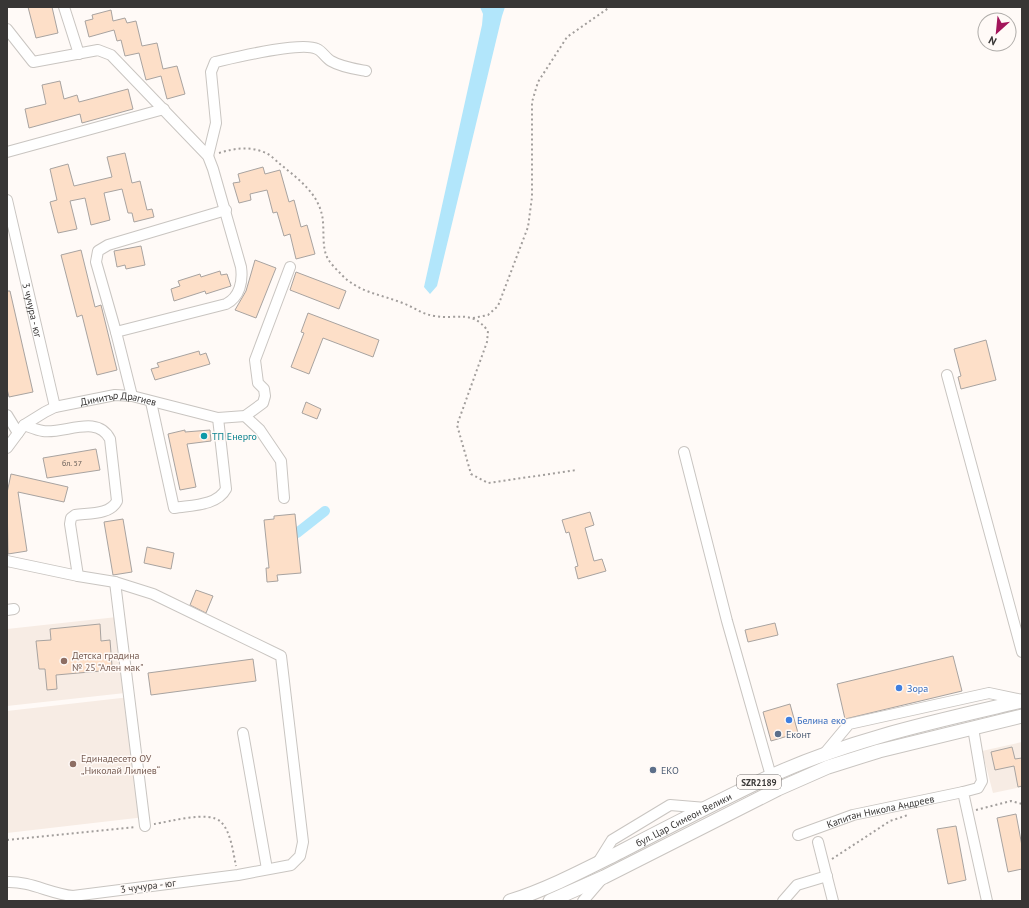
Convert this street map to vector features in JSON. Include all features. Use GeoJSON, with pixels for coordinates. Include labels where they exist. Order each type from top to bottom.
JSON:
{"type":"FeatureCollection","features":[{"type":"Feature","properties":{"kind":"main road","name":"бул. Цар Симеон Велики"},"geometry":{"type":"LineString","coordinates":[[510,901],[554,884],[597,864],[771,776],[824,754],[876,736],[1022,700]]}},
{"type":"Feature","properties":{"kind":"main road","name":"бул. Цар Симеон Велики"},"geometry":{"type":"LineString","coordinates":[[550,901],[604,877],[778,789],[828,767],[879,751],[1022,716]]}},
{"type":"Feature","properties":{"kind":"street"},"geometry":{"type":"LineString","coordinates":[[64,7],[79,54]]}},
{"type":"Feature","properties":{"kind":"street"},"geometry":{"type":"LineString","coordinates":[[7,29],[33,62],[98,50],[111,55],[208,156],[226,210],[242,276],[234,298],[226,304],[116,332]]}},
{"type":"Feature","properties":{"kind":"street"},"geometry":{"type":"LineString","coordinates":[[208,156],[216,123],[211,72],[214,62],[250,54],[301,47],[317,48],[331,61],[366,71]]}},
{"type":"Feature","properties":{"kind":"street"},"geometry":{"type":"LineString","coordinates":[[7,152],[164,109]]}},
{"type":"Feature","properties":{"kind":"street","name":"3 чучура - юг"},"geometry":{"type":"LineString","coordinates":[[7,200],[55,408]]}},
{"type":"Feature","properties":{"kind":"street"},"geometry":{"type":"LineString","coordinates":[[132,396],[96,262],[98,250],[108,245],[226,210]]}},
{"type":"Feature","properties":{"kind":"street"},"geometry":{"type":"LineString","coordinates":[[284,498],[281,461],[260,430],[245,416],[262,403],[266,396],[264,388],[258,383],[255,360],[290,267]]}},
{"type":"Feature","properties":{"kind":"street"},"geometry":{"type":"LineString","coordinates":[[947,374],[1022,652]]}},
{"type":"Feature","properties":{"kind":"street","name":"Димитър Драгиев"},"geometry":{"type":"LineString","coordinates":[[7,448],[21,429],[34,418],[55,408],[99,397],[115,395],[132,396],[218,418],[245,416]]}},
{"type":"Feature","properties":{"kind":"street"},"geometry":{"type":"LineString","coordinates":[[151,402],[174,508],[215,500],[222,496],[226,489],[218,418]]}},
{"type":"Feature","properties":{"kind":"street"},"geometry":{"type":"LineString","coordinates":[[7,416],[21,429],[42,431],[92,426],[102,429],[110,439],[117,502],[109,511],[75,515],[70,518],[78,576]]}},
{"type":"Feature","properties":{"kind":"street"},"geometry":{"type":"LineString","coordinates":[[684,452],[727,621],[771,776]]}},
{"type":"Feature","properties":{"kind":"street"},"geometry":{"type":"LineString","coordinates":[[7,561],[115,582],[145,826]]}},
{"type":"Feature","properties":{"kind":"street","name":"3 чучура - юг"},"geometry":{"type":"LineString","coordinates":[[7,882],[27,884],[60,895],[73,896],[238,875],[291,865],[296,862],[300,856],[303,842],[281,656],[153,594],[115,582]]}},
{"type":"Feature","properties":{"kind":"street"},"geometry":{"type":"LineString","coordinates":[[824,754],[849,724],[988,693],[1022,700]]}},
{"type":"Feature","properties":{"kind":"street","name":"Капитан Никола Андреев"},"geometry":{"type":"LineString","coordinates":[[798,835],[853,815],[978,788],[982,780],[973,728]]}},
{"type":"Feature","properties":{"kind":"street"},"geometry":{"type":"LineString","coordinates":[[243,733],[267,869]]}},
{"type":"Feature","properties":{"kind":"street"},"geometry":{"type":"LineString","coordinates":[[963,792],[987,901]]}},
{"type":"Feature","properties":{"kind":"street"},"geometry":{"type":"LineString","coordinates":[[597,864],[612,840],[670,805],[706,808]]}},
{"type":"Feature","properties":{"kind":"street"},"geometry":{"type":"LineString","coordinates":[[818,842],[833,901]]}},
{"type":"Feature","properties":{"kind":"street"},"geometry":{"type":"LineString","coordinates":[[783,901],[797,885],[826,876]]}},
{"type":"Feature","properties":{"kind":"street"},"geometry":{"type":"LineString","coordinates":[[583,901],[604,877]]}},
{"type":"Feature","properties":{"kind":"path"},"geometry":{"type":"LineString","coordinates":[[472,318],[488,315],[498,306],[528,227],[532,197],[532,102],[538,82],[567,37],[610,7]]}},
{"type":"Feature","properties":{"kind":"path"},"geometry":{"type":"LineString","coordinates":[[208,156],[238,147],[267,153],[296,175],[312,194],[322,214],[324,240],[328,259],[341,274],[355,286],[374,295],[393,299],[437,317],[454,315],[472,318],[482,323],[488,331],[487,342],[457,425],[471,474],[488,483],[577,470]]}},
{"type":"Feature","properties":{"kind":"path"},"geometry":{"type":"LineString","coordinates":[[968,812],[1011,801],[1022,804]]}},
{"type":"Feature","properties":{"kind":"path"},"geometry":{"type":"LineString","coordinates":[[824,864],[890,821],[912,813]]}},
{"type":"Feature","properties":{"kind":"path"},"geometry":{"type":"LineString","coordinates":[[7,840],[145,826],[198,816],[214,818],[221,822],[228,835],[238,875]]}},
{"type":"Feature","properties":{"kind":"shaded area","name":"Детска градина № 25 \"Ален мак\""},"geometry":{"type":"Polygon","coordinates":[[[117,617],[125,693],[7,706],[7,629],[117,617]]]}},
{"type":"Feature","properties":{"kind":"shaded area","name":"Единадесето ОУ „Николай Лилиев“"},"geometry":{"type":"Polygon","coordinates":[[[130,697],[145,817],[7,833],[7,711],[130,697]]]}},
{"type":"Feature","properties":{"kind":"shaded area"},"geometry":{"type":"Polygon","coordinates":[[[1022,742],[1022,787],[993,793],[982,751],[1022,742]]]}},
{"type":"Feature","properties":{"kind":"water"},"geometry":{"type":"Polygon","coordinates":[[[480,7],[505,7],[437,286],[430,294],[424,287],[482,25],[483,14],[480,7]]]}},
{"type":"Feature","properties":{"kind":"building"},"geometry":{"type":"Polygon","coordinates":[[[28,7],[52,7],[58,33],[36,38],[28,7]]]}},
{"type":"Feature","properties":{"kind":"building"},"geometry":{"type":"Polygon","coordinates":[[[111,10],[113,21],[125,18],[127,23],[136,21],[142,46],[157,43],[163,69],[177,66],[185,94],[167,99],[161,76],[146,80],[139,53],[125,56],[121,40],[117,41],[114,30],[89,37],[85,21],[93,19],[92,15],[111,10]]]}},
{"type":"Feature","properties":{"kind":"building"},"geometry":{"type":"Polygon","coordinates":[[[60,81],[64,99],[77,95],[79,102],[128,89],[133,109],[82,123],[80,114],[29,128],[25,109],[46,104],[42,85],[60,81]]]}},
{"type":"Feature","properties":{"kind":"building"},"geometry":{"type":"Polygon","coordinates":[[[125,153],[132,183],[140,181],[147,210],[152,209],[154,217],[134,222],[132,213],[128,213],[122,189],[104,193],[110,220],[91,225],[85,198],[70,201],[77,229],[58,233],[50,202],[57,200],[50,169],[68,164],[74,186],[112,177],[107,157],[125,153]]]}},
{"type":"Feature","properties":{"kind":"building"},"geometry":{"type":"Polygon","coordinates":[[[263,167],[265,174],[280,170],[289,202],[294,200],[301,227],[307,225],[315,254],[296,259],[290,234],[284,236],[277,212],[273,213],[267,190],[250,194],[251,200],[239,203],[233,183],[240,182],[238,174],[263,167]]]}},
{"type":"Feature","properties":{"kind":"building"},"geometry":{"type":"Polygon","coordinates":[[[141,246],[145,265],[126,269],[125,265],[117,267],[114,251],[141,246]]]}},
{"type":"Feature","properties":{"kind":"building"},"geometry":{"type":"Polygon","coordinates":[[[81,250],[95,307],[101,305],[117,370],[97,375],[82,315],[77,317],[61,255],[81,250]]]}},
{"type":"Feature","properties":{"kind":"building"},"geometry":{"type":"Polygon","coordinates":[[[255,260],[276,268],[256,318],[235,310],[246,291],[255,260]]]}},
{"type":"Feature","properties":{"kind":"building"},"geometry":{"type":"Polygon","coordinates":[[[220,271],[221,275],[227,274],[231,286],[206,294],[205,291],[174,301],[171,289],[180,286],[178,281],[200,274],[201,277],[220,271]]]}},
{"type":"Feature","properties":{"kind":"building"},"geometry":{"type":"Polygon","coordinates":[[[296,272],[346,291],[339,309],[290,290],[296,272]]]}},
{"type":"Feature","properties":{"kind":"building"},"geometry":{"type":"Polygon","coordinates":[[[7,291],[10,291],[33,392],[9,397],[7,389],[7,291]]]}},
{"type":"Feature","properties":{"kind":"building"},"geometry":{"type":"Polygon","coordinates":[[[308,313],[379,340],[373,357],[323,338],[309,374],[291,367],[304,333],[301,332],[308,313]]]}},
{"type":"Feature","properties":{"kind":"building"},"geometry":{"type":"Polygon","coordinates":[[[986,340],[996,380],[961,389],[958,377],[961,376],[954,349],[986,340]]]}},
{"type":"Feature","properties":{"kind":"building"},"geometry":{"type":"Polygon","coordinates":[[[199,351],[200,355],[206,353],[210,364],[155,380],[151,369],[159,367],[157,363],[199,351]]]}},
{"type":"Feature","properties":{"kind":"building"},"geometry":{"type":"Polygon","coordinates":[[[306,402],[321,409],[317,419],[302,413],[306,402]]]}},
{"type":"Feature","properties":{"kind":"building"},"geometry":{"type":"Polygon","coordinates":[[[185,430],[185,432],[210,430],[211,441],[187,444],[196,487],[180,490],[168,434],[185,430]]]}},
{"type":"Feature","properties":{"kind":"building"},"geometry":{"type":"Polygon","coordinates":[[[96,449],[100,470],[47,478],[43,458],[96,449]]]}},
{"type":"Feature","properties":{"kind":"building"},"geometry":{"type":"Polygon","coordinates":[[[11,474],[68,487],[64,502],[18,492],[27,551],[8,554],[7,493],[11,474]]]}},
{"type":"Feature","properties":{"kind":"building"},"geometry":{"type":"Polygon","coordinates":[[[590,512],[594,525],[585,528],[594,561],[602,559],[606,571],[578,579],[575,567],[578,566],[569,532],[566,533],[562,520],[590,512]]]}},
{"type":"Feature","properties":{"kind":"building"},"geometry":{"type":"Polygon","coordinates":[[[295,514],[301,573],[277,575],[278,581],[267,582],[266,568],[269,568],[264,520],[274,519],[274,516],[295,514]]]}},
{"type":"Feature","properties":{"kind":"building"},"geometry":{"type":"Polygon","coordinates":[[[123,519],[132,572],[113,575],[104,522],[123,519]]]}},
{"type":"Feature","properties":{"kind":"building"},"geometry":{"type":"Polygon","coordinates":[[[147,547],[174,553],[171,569],[144,563],[147,547]]]}},
{"type":"Feature","properties":{"kind":"building"},"geometry":{"type":"Polygon","coordinates":[[[196,590],[213,596],[206,613],[190,605],[196,590]]]}},
{"type":"Feature","properties":{"kind":"building"},"geometry":{"type":"Polygon","coordinates":[[[775,623],[778,635],[748,642],[745,630],[775,623]]]}},
{"type":"Feature","properties":{"kind":"building"},"geometry":{"type":"Polygon","coordinates":[[[100,624],[101,641],[110,640],[112,666],[101,667],[101,671],[56,675],[57,689],[47,690],[45,669],[39,669],[36,641],[51,640],[50,629],[100,624]]]}},
{"type":"Feature","properties":{"kind":"building","name":"Зора"},"geometry":{"type":"Polygon","coordinates":[[[953,656],[962,691],[845,719],[837,684],[953,656]]]}},
{"type":"Feature","properties":{"kind":"building"},"geometry":{"type":"Polygon","coordinates":[[[253,659],[256,681],[151,695],[148,673],[253,659]]]}},
{"type":"Feature","properties":{"kind":"building"},"geometry":{"type":"Polygon","coordinates":[[[790,704],[798,733],[771,741],[763,712],[790,704]]]}},
{"type":"Feature","properties":{"kind":"building"},"geometry":{"type":"Polygon","coordinates":[[[1012,747],[1015,759],[1022,758],[1022,786],[1018,787],[1014,766],[995,770],[991,752],[1012,747]]]}},
{"type":"Feature","properties":{"kind":"building"},"geometry":{"type":"Polygon","coordinates":[[[1016,814],[1022,846],[1022,869],[1008,872],[997,818],[1016,814]]]}},
{"type":"Feature","properties":{"kind":"building"},"geometry":{"type":"Polygon","coordinates":[[[956,826],[966,880],[948,884],[937,829],[956,826]]]}},
{"type":"Feature","properties":{"kind":"waterway"},"geometry":{"type":"LineString","coordinates":[[297,533],[325,511]]}},
{"type":"Feature","properties":{"kind":"place","name":"ТП Енерго"},"geometry":{"type":"Point","coordinates":[204,436]}},
{"type":"Feature","properties":{"kind":"place","name":"Детска градина № 25 \"Ален мак\""},"geometry":{"type":"Point","coordinates":[64,661]}},
{"type":"Feature","properties":{"kind":"place","name":"Зора"},"geometry":{"type":"Point","coordinates":[899,688]}},
{"type":"Feature","properties":{"kind":"place","name":"Белина еко"},"geometry":{"type":"Point","coordinates":[789,720]}},
{"type":"Feature","properties":{"kind":"place","name":"Еконт"},"geometry":{"type":"Point","coordinates":[778,734]}},
{"type":"Feature","properties":{"kind":"place","name":"Единадесето ОУ „Николай Лилиев“"},"geometry":{"type":"Point","coordinates":[73,764]}},
{"type":"Feature","properties":{"kind":"place","name":"EKO"},"geometry":{"type":"Point","coordinates":[653,770]}}]}
